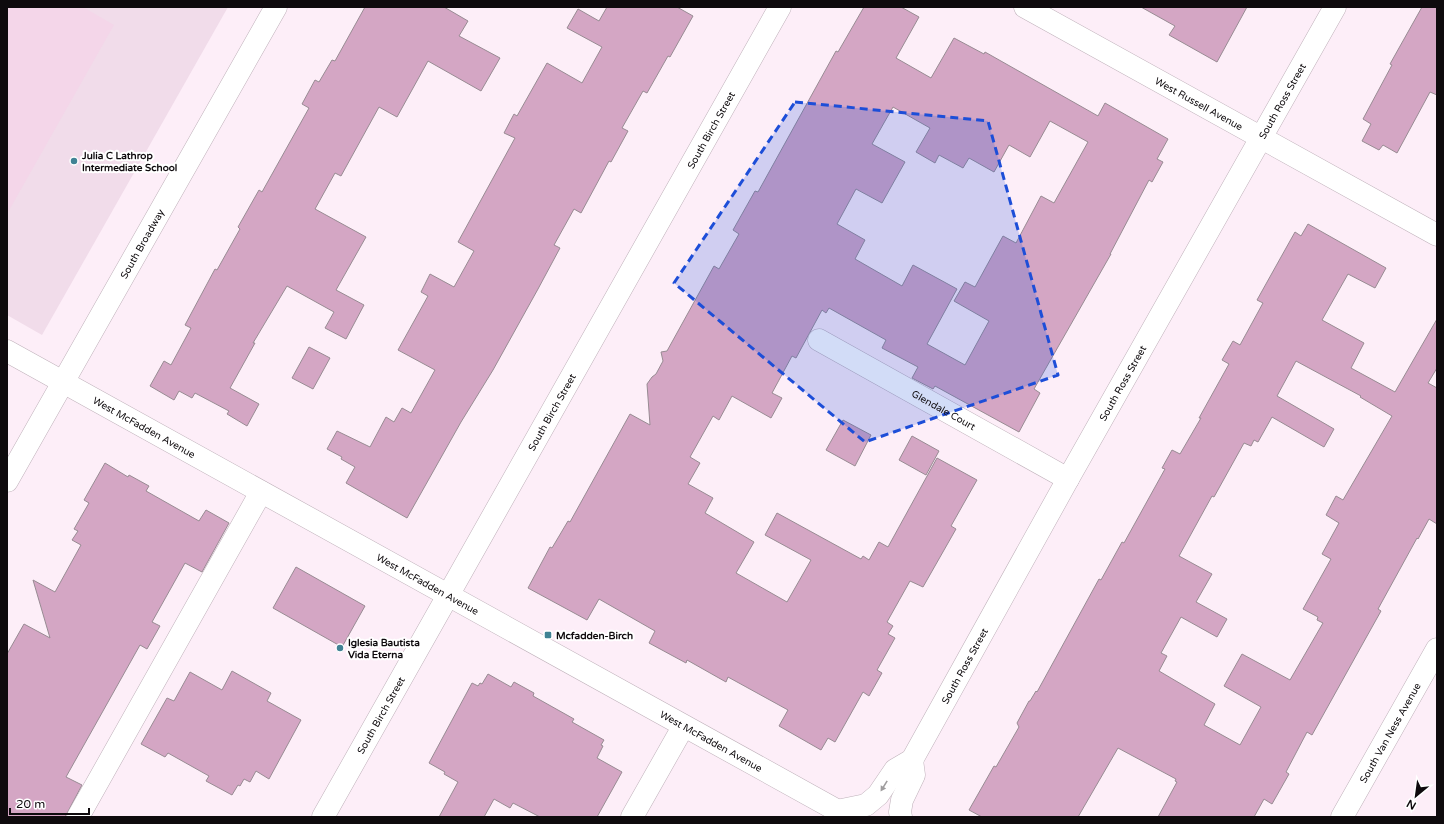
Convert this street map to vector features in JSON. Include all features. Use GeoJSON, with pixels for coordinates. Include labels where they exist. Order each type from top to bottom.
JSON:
{"type":"FeatureCollection","features":[{"type":"Feature","properties":{"kind":"street","name":"South Broadway"},"geometry":{"type":"LineString","coordinates":[[7,481],[276,7]]}},
{"type":"Feature","properties":{"kind":"street","name":"South Birch Street"},"geometry":{"type":"LineString","coordinates":[[323,817],[780,7]]}},
{"type":"Feature","properties":{"kind":"street","name":"West Russell Avenue"},"geometry":{"type":"LineString","coordinates":[[1025,7],[1437,235]]}},
{"type":"Feature","properties":{"kind":"street","name":"South Ross Street"},"geometry":{"type":"LineString","coordinates":[[901,817],[900,812],[902,800],[914,775],[912,760],[1068,479],[1335,7]]}},
{"type":"Feature","properties":{"kind":"street","name":"Glendale Court"},"geometry":{"type":"LineString","coordinates":[[819,340],[1068,479]]}},
{"type":"Feature","properties":{"kind":"street","name":"West McFadden Avenue"},"geometry":{"type":"LineString","coordinates":[[7,352],[843,814]]}},
{"type":"Feature","properties":{"kind":"street"},"geometry":{"type":"LineString","coordinates":[[78,817],[261,492]]}},
{"type":"Feature","properties":{"kind":"street","name":"South Van Ness Avenue"},"geometry":{"type":"LineString","coordinates":[[1342,817],[1437,649]]}},
{"type":"Feature","properties":{"kind":"street"},"geometry":{"type":"LineString","coordinates":[[632,817],[684,727]]}},
{"type":"Feature","properties":{"kind":"street"},"geometry":{"type":"LineString","coordinates":[[843,814],[866,805],[878,795],[895,770],[912,760]]}},
{"type":"Feature","properties":{"kind":"highlighted area"},"geometry":{"type":"Polygon","coordinates":[[[795,102],[988,121],[1058,375],[865,442],[674,283],[795,102]]]}},
{"type":"Feature","properties":{"kind":"shaded area","name":"Julia C Lathrop Intermediate School"},"geometry":{"type":"Polygon","coordinates":[[[7,7],[228,7],[42,335],[7,315],[7,7]]]}},
{"type":"Feature","properties":{"kind":"shaded area"},"geometry":{"type":"Polygon","coordinates":[[[7,7],[83,7],[114,25],[7,214],[7,7]]]}},
{"type":"Feature","properties":{"kind":"building"},"geometry":{"type":"Polygon","coordinates":[[[365,7],[444,7],[468,21],[459,36],[500,58],[481,91],[428,61],[397,117],[379,107],[341,176],[335,173],[315,209],[366,237],[336,290],[364,305],[346,339],[325,328],[334,312],[287,286],[253,343],[255,343],[230,388],[259,404],[247,426],[227,414],[229,411],[195,393],[192,398],[179,391],[174,400],[150,386],[164,361],[171,365],[191,328],[185,325],[215,269],[217,270],[240,229],[238,227],[259,190],[262,192],[309,108],[302,104],[315,80],[319,82],[332,60],[335,61],[365,7]]]}},
{"type":"Feature","properties":{"kind":"building"},"geometry":{"type":"Polygon","coordinates":[[[607,7],[677,7],[693,16],[670,57],[668,56],[647,93],[643,91],[622,128],[628,131],[611,162],[609,161],[581,213],[574,209],[554,245],[560,248],[538,289],[407,518],[346,483],[355,467],[341,459],[342,457],[327,449],[337,431],[370,447],[386,417],[394,422],[402,408],[411,413],[435,370],[398,350],[428,296],[421,292],[430,274],[454,287],[474,251],[458,242],[515,138],[504,133],[514,114],[517,116],[547,63],[582,83],[602,47],[567,28],[578,9],[599,21],[607,7]]]}},
{"type":"Feature","properties":{"kind":"building"},"geometry":{"type":"Polygon","coordinates":[[[864,7],[901,7],[919,17],[896,58],[931,78],[954,38],[984,54],[985,52],[1098,116],[1105,103],[1168,139],[1157,159],[1163,162],[1152,182],[1149,180],[1111,254],[1034,389],[1040,393],[1019,432],[935,386],[933,389],[912,378],[918,367],[882,348],[886,340],[829,308],[826,313],[822,310],[796,358],[792,356],[772,393],[782,398],[771,418],[732,396],[719,420],[713,416],[690,457],[700,463],[688,484],[713,498],[705,513],[754,542],[736,573],[787,602],[811,560],[765,535],[777,513],[861,559],[863,556],[869,560],[879,542],[888,547],[937,458],[977,480],[951,526],[956,529],[923,587],[910,581],[887,622],[893,626],[888,634],[895,638],[877,670],[882,673],[869,696],[863,692],[835,742],[828,738],[821,750],[779,726],[788,710],[728,677],[726,682],[687,660],[686,663],[649,643],[655,631],[599,599],[587,620],[528,588],[550,547],[552,548],[568,521],[570,522],[630,414],[650,425],[647,384],[656,374],[663,361],[661,352],[667,351],[714,266],[719,269],[739,234],[733,230],[755,191],[758,192],[836,51],[838,52],[864,7]],[[893,107],[872,144],[905,162],[882,203],[856,189],[837,224],[865,240],[855,259],[902,286],[913,265],[957,289],[927,344],[965,365],[989,321],[954,301],[965,282],[975,287],[1003,236],[1016,243],[1041,196],[1054,203],[1088,142],[1050,121],[1030,157],[1009,145],[994,172],[969,158],[963,168],[939,155],[935,163],[916,152],[930,128],[893,107]]]}},
{"type":"Feature","properties":{"kind":"building"},"geometry":{"type":"Polygon","coordinates":[[[1141,7],[1247,7],[1217,62],[1169,35],[1175,26],[1141,7]]]}},
{"type":"Feature","properties":{"kind":"building"},"geometry":{"type":"Polygon","coordinates":[[[1422,7],[1437,7],[1437,95],[1430,92],[1397,153],[1383,145],[1379,150],[1362,141],[1371,124],[1363,119],[1392,65],[1390,64],[1422,7]]]}},
{"type":"Feature","properties":{"kind":"building"},"geometry":{"type":"Polygon","coordinates":[[[1308,224],[1386,268],[1375,288],[1348,274],[1322,320],[1364,343],[1351,368],[1395,392],[1437,319],[1437,368],[1428,383],[1437,388],[1437,524],[1429,519],[1418,539],[1417,538],[1378,609],[1381,611],[1312,735],[1307,732],[1286,772],[1289,774],[1272,804],[1264,799],[1254,817],[1158,817],[1177,782],[1175,781],[1176,779],[1118,748],[1078,817],[982,817],[969,810],[994,766],[996,767],[1019,727],[1017,723],[1029,701],[1036,691],[1037,692],[1099,579],[1101,580],[1122,542],[1124,543],[1165,469],[1162,468],[1172,450],[1180,454],[1201,418],[1199,418],[1229,364],[1222,360],[1233,341],[1240,345],[1263,303],[1257,300],[1295,232],[1301,236],[1308,224]],[[1296,361],[1277,396],[1334,429],[1324,447],[1272,417],[1258,442],[1254,440],[1251,446],[1244,443],[1214,497],[1212,496],[1179,556],[1212,574],[1196,602],[1227,619],[1217,637],[1181,617],[1161,653],[1167,656],[1159,671],[1215,704],[1204,725],[1240,745],[1261,707],[1224,686],[1242,654],[1290,680],[1323,623],[1317,620],[1318,617],[1303,609],[1331,559],[1322,554],[1339,523],[1326,515],[1336,496],[1343,500],[1392,416],[1360,397],[1361,396],[1296,361]]]}},
{"type":"Feature","properties":{"kind":"building"},"geometry":{"type":"Polygon","coordinates":[[[309,347],[330,358],[313,389],[292,378],[309,347]]]}},
{"type":"Feature","properties":{"kind":"building"},"geometry":{"type":"Polygon","coordinates":[[[843,420],[871,435],[855,466],[826,450],[843,420]]]}},
{"type":"Feature","properties":{"kind":"building"},"geometry":{"type":"Polygon","coordinates":[[[912,436],[939,451],[926,475],[899,460],[912,436]]]}},
{"type":"Feature","properties":{"kind":"building"},"geometry":{"type":"Polygon","coordinates":[[[105,463],[128,477],[129,475],[149,486],[146,491],[199,521],[206,510],[229,523],[202,572],[185,563],[152,622],[160,626],[147,649],[140,645],[66,777],[82,785],[65,817],[7,817],[7,654],[24,624],[50,638],[33,580],[55,592],[81,545],[72,540],[78,531],[74,529],[89,503],[84,500],[105,463]]]}},
{"type":"Feature","properties":{"kind":"building"},"geometry":{"type":"Polygon","coordinates":[[[296,567],[365,606],[342,647],[273,608],[296,567]]]}},
{"type":"Feature","properties":{"kind":"building"},"geometry":{"type":"Polygon","coordinates":[[[232,671],[271,693],[267,701],[301,720],[269,779],[256,771],[250,782],[244,779],[232,795],[206,781],[209,776],[168,753],[165,757],[141,744],[167,698],[174,701],[190,672],[222,690],[232,671]]]}},
{"type":"Feature","properties":{"kind":"building"},"geometry":{"type":"Polygon","coordinates":[[[488,674],[511,687],[514,682],[534,693],[533,696],[574,719],[572,722],[604,740],[601,745],[603,746],[597,758],[622,772],[597,817],[540,817],[513,803],[510,808],[494,799],[484,817],[439,817],[458,782],[444,774],[445,772],[429,763],[472,683],[478,686],[480,683],[482,684],[488,674]]]}},
{"type":"Feature","properties":{"kind":"place","name":"Julia C Lathrop Intermediate School"},"geometry":{"type":"Point","coordinates":[74,161]}},
{"type":"Feature","properties":{"kind":"place","name":"Mcfadden-Birch"},"geometry":{"type":"Point","coordinates":[548,635]}},
{"type":"Feature","properties":{"kind":"place","name":"Iglesia Bautista Vida Eterna"},"geometry":{"type":"Point","coordinates":[340,648]}}]}
